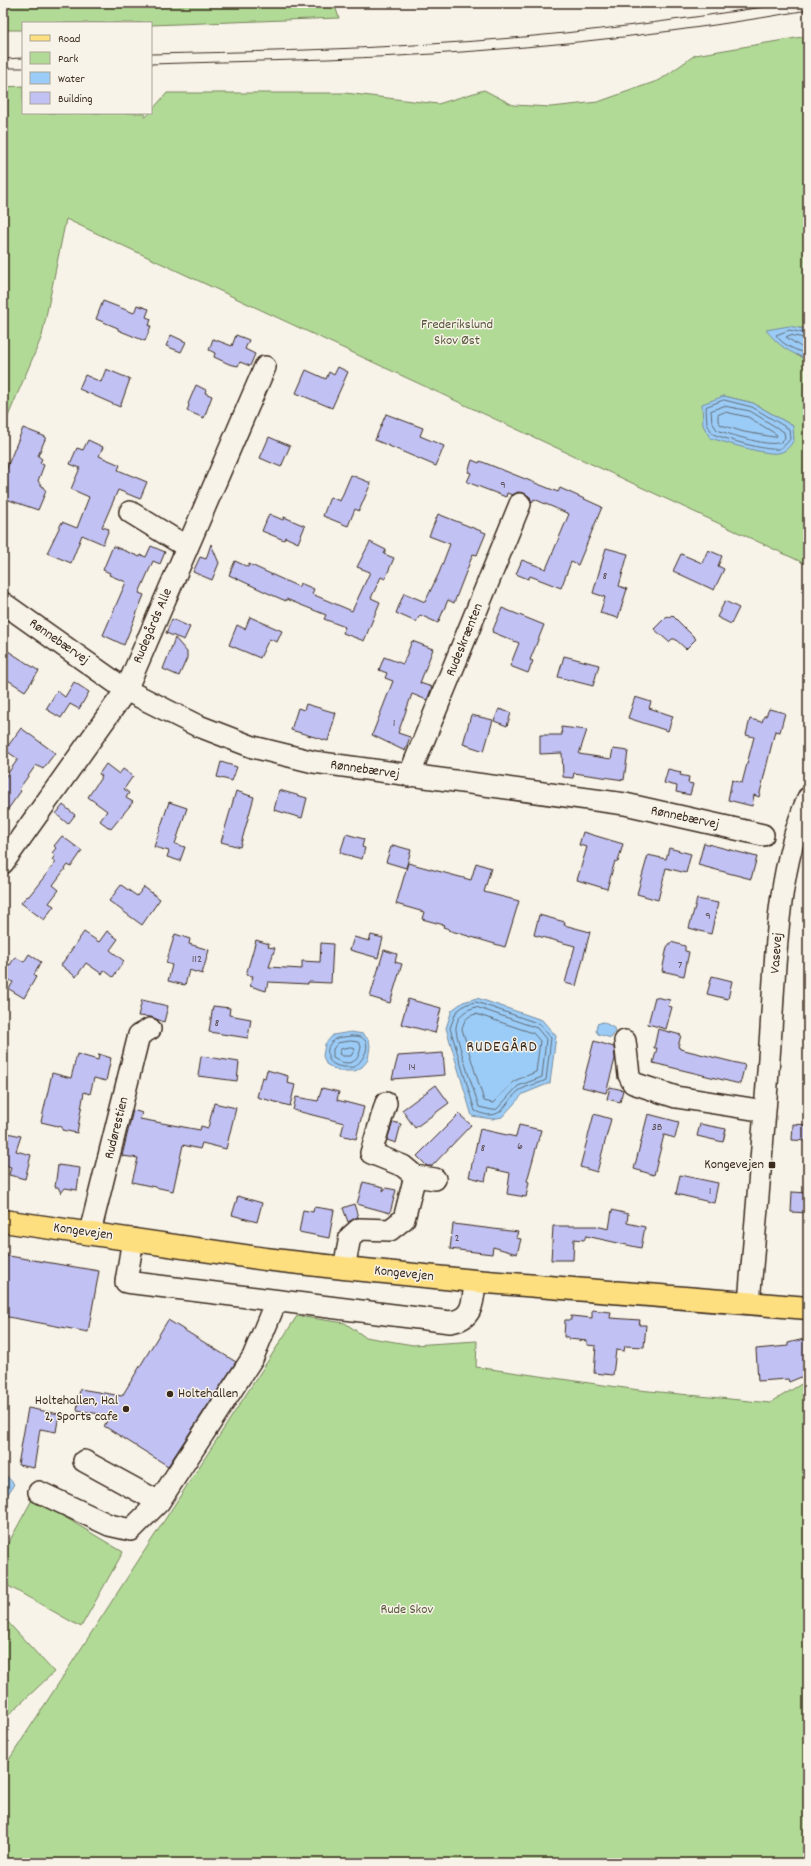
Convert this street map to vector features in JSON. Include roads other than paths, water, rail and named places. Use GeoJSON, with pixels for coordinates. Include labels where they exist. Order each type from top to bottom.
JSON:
{"type":"FeatureCollection","features":[{"type":"Feature","properties":{"kind":"main road","name":"Kongevejen"},"geometry":{"type":"LineString","coordinates":[[3,1221],[90,1232],[265,1259],[344,1268],[475,1281],[808,1308]]}},
{"type":"Feature","properties":{"kind":"street","name":"Rudegårds Alle"},"geometry":{"type":"LineString","coordinates":[[3,863],[126,690],[264,367]]}},
{"type":"Feature","properties":{"kind":"street","name":"Rudeskrænten"},"geometry":{"type":"LineString","coordinates":[[409,776],[520,504]]}},
{"type":"Feature","properties":{"kind":"street"},"geometry":{"type":"LineString","coordinates":[[130,512],[187,547]]}},
{"type":"Feature","properties":{"kind":"street","name":"Rønnebærvej"},"geometry":{"type":"LineString","coordinates":[[3,602],[126,690],[196,725],[253,747],[314,762],[625,804],[763,835]]}},
{"type":"Feature","properties":{"kind":"street","name":"Vasevej"},"geometry":{"type":"LineString","coordinates":[[749,1303],[779,921],[790,848],[808,798]]}},
{"type":"Feature","properties":{"kind":"street","name":"Rudørestien"},"geometry":{"type":"LineString","coordinates":[[90,1232],[139,1035],[150,1029]]}},
{"type":"Feature","properties":{"kind":"street"},"geometry":{"type":"LineString","coordinates":[[625,1041],[629,1075],[633,1083],[676,1097],[765,1111]]}},
{"type":"Feature","properties":{"kind":"street"},"geometry":{"type":"LineString","coordinates":[[386,1103],[371,1153],[403,1166],[415,1176],[436,1179]]}},
{"type":"Feature","properties":{"kind":"street"},"geometry":{"type":"LineString","coordinates":[[344,1268],[350,1237],[359,1229],[390,1230],[404,1219],[415,1176]]}},
{"type":"Feature","properties":{"kind":"street"},"geometry":{"type":"LineString","coordinates":[[133,1239],[126,1282],[276,1301],[450,1322],[461,1321],[469,1312],[473,1304],[475,1281]]}},
{"type":"Feature","properties":{"kind":"street"},"geometry":{"type":"LineString","coordinates":[[39,1492],[109,1525],[131,1530],[159,1502],[253,1357],[276,1301]]}},
{"type":"Feature","properties":{"kind":"street"},"geometry":{"type":"LineString","coordinates":[[84,1461],[159,1502]]}},
{"type":"Feature","properties":{"kind":"water"},"geometry":{"type":"Polygon","coordinates":[[[789,326],[808,330],[808,359],[784,348],[766,330],[789,326]]]}},
{"type":"Feature","properties":{"kind":"water"},"geometry":{"type":"Polygon","coordinates":[[[724,396],[753,403],[793,426],[794,440],[786,450],[778,453],[772,453],[754,450],[710,438],[703,425],[702,404],[724,396]]]}},
{"type":"Feature","properties":{"kind":"water"},"geometry":{"type":"Polygon","coordinates":[[[477,998],[542,1020],[556,1036],[550,1083],[523,1094],[502,1117],[492,1119],[472,1116],[446,1028],[452,1010],[463,1002],[477,998]]]}},
{"type":"Feature","properties":{"kind":"water"},"geometry":{"type":"Polygon","coordinates":[[[603,1022],[614,1028],[615,1032],[611,1038],[598,1034],[596,1031],[597,1024],[603,1022]]]}},
{"type":"Feature","properties":{"kind":"water"},"geometry":{"type":"Polygon","coordinates":[[[351,1032],[363,1034],[369,1040],[370,1046],[368,1060],[362,1067],[355,1071],[338,1071],[326,1064],[323,1056],[325,1044],[333,1035],[351,1032]]]}},
{"type":"Feature","properties":{"kind":"water"},"geometry":{"type":"Polygon","coordinates":[[[3,1472],[14,1484],[4,1501],[3,1499],[3,1472]]]}},
{"type":"Feature","properties":{"kind":"waterway"},"geometry":{"type":"LineString","coordinates":[[373,3],[384,3]]}},
{"type":"Feature","properties":{"kind":"tram line"},"geometry":{"type":"LineString","coordinates":[[152,54],[256,52],[476,41],[610,28],[788,3]]}},
{"type":"Feature","properties":{"kind":"tram line"},"geometry":{"type":"LineString","coordinates":[[152,64],[362,58],[480,51],[621,37],[715,25],[808,10]]}},
{"type":"Feature","properties":{"kind":"tram line"},"geometry":{"type":"LineString","coordinates":[[3,59],[22,58]]}},
{"type":"Feature","properties":{"kind":"tram line"},"geometry":{"type":"LineString","coordinates":[[3,68],[22,68]]}},
{"type":"Feature","properties":{"kind":"place","name":"Kongevejen"},"geometry":{"type":"Point","coordinates":[772,1165]}},
{"type":"Feature","properties":{"kind":"place","name":"Holtehallen"},"geometry":{"type":"Point","coordinates":[170,1394]}},
{"type":"Feature","properties":{"kind":"place","name":"Holtehallen, Hal 2, Sports cafe"},"geometry":{"type":"Point","coordinates":[126,1409]}},
{"type":"Feature","properties":{"kind":"district","name":"RUDEGÅRD"},"geometry":{"type":"Point","coordinates":[502,1047]}},
{"type":"Feature","properties":{"kind":"park label","name":"Frederikslund Skov Øst"},"geometry":{"type":"Point","coordinates":[457,334]}},
{"type":"Feature","properties":{"kind":"park label","name":"Rude Skov"},"geometry":{"type":"Point","coordinates":[407,1610]}}]}
